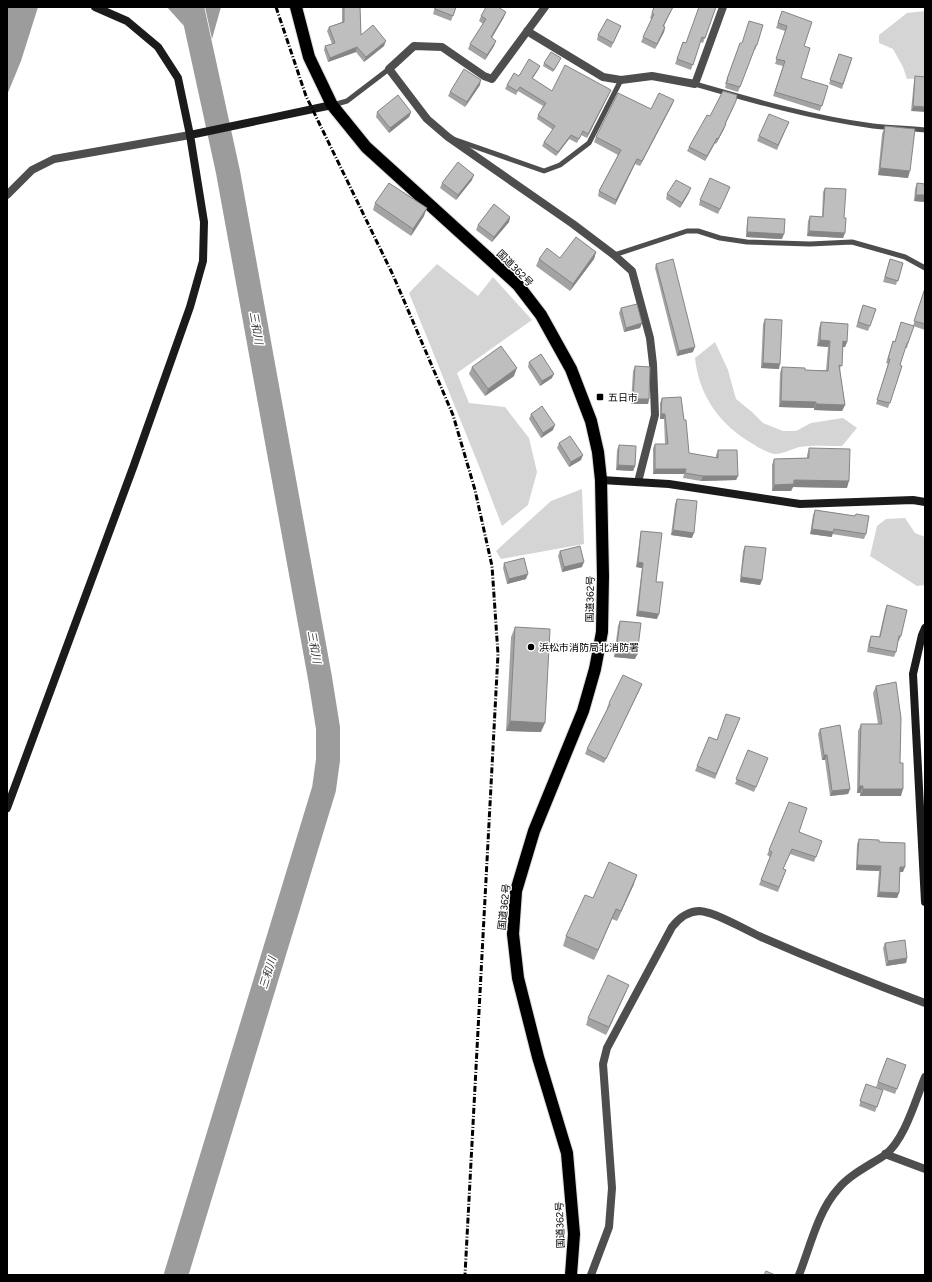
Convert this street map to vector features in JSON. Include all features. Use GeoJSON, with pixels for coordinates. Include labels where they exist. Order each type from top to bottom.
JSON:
{"type":"FeatureCollection","features":[{"type":"Feature","properties":{"kind":"highway","name":"国道362号"},"geometry":{"type":"LineString","coordinates":[[296,7],[309,57],[332,105],[366,147],[518,285],[541,315],[571,369],[591,421],[598,452],[601,480],[603,576],[602,632],[595,669],[583,711],[534,831],[516,890],[513,934],[518,978],[538,1057],[567,1153],[574,1234],[571,1275]]}},
{"type":"Feature","properties":{"kind":"street"},"geometry":{"type":"LineString","coordinates":[[7,808],[134,465],[190,307],[203,261],[204,222],[190,134],[178,78],[158,47],[127,21],[95,7]]}},
{"type":"Feature","properties":{"kind":"street"},"geometry":{"type":"LineString","coordinates":[[545,7],[492,79],[484,76],[442,46],[414,46],[390,69],[428,119],[448,137],[573,224],[614,255],[632,271],[650,338],[656,415],[638,482]]}},
{"type":"Feature","properties":{"kind":"street"},"geometry":{"type":"LineString","coordinates":[[527,31],[603,77],[621,80],[652,76],[695,84],[723,7]]}},
{"type":"Feature","properties":{"kind":"street"},"geometry":{"type":"LineString","coordinates":[[7,195],[32,170],[54,159],[234,126],[332,105]]}},
{"type":"Feature","properties":{"kind":"street"},"geometry":{"type":"LineString","coordinates":[[601,480],[669,484],[800,504],[913,500],[925,502]]}},
{"type":"Feature","properties":{"kind":"street"},"geometry":{"type":"LineString","coordinates":[[925,628],[913,674],[925,901]]}},
{"type":"Feature","properties":{"kind":"street"},"geometry":{"type":"LineString","coordinates":[[592,1275],[608,1227],[612,1188],[603,1064],[606,1048],[672,926],[679,918],[690,913],[700,911],[714,915],[838,970],[925,1003]]}},
{"type":"Feature","properties":{"kind":"street"},"geometry":{"type":"LineString","coordinates":[[799,1275],[823,1211],[835,1192],[838,1188],[885,1154],[896,1144],[903,1132],[925,1077]]}},
{"type":"Feature","properties":{"kind":"street"},"geometry":{"type":"LineString","coordinates":[[885,1154],[925,1169]]}},
{"type":"Feature","properties":{"kind":"lane"},"geometry":{"type":"LineString","coordinates":[[332,105],[347,100],[390,69]]}},
{"type":"Feature","properties":{"kind":"lane"},"geometry":{"type":"LineString","coordinates":[[448,137],[544,171],[560,165],[589,143],[621,80]]}},
{"type":"Feature","properties":{"kind":"lane"},"geometry":{"type":"LineString","coordinates":[[695,84],[768,105],[810,114],[874,126],[925,130]]}},
{"type":"Feature","properties":{"kind":"lane"},"geometry":{"type":"LineString","coordinates":[[614,255],[687,231],[698,231],[720,238],[747,242],[810,244],[852,242],[905,257],[925,268]]}},
{"type":"Feature","properties":{"kind":"shaded area"},"geometry":{"type":"Polygon","coordinates":[[[7,7],[38,7],[21,61],[7,95],[7,7]]]}},
{"type":"Feature","properties":{"kind":"shaded area"},"geometry":{"type":"Polygon","coordinates":[[[167,7],[181,7],[184,26],[167,7]]]}},
{"type":"Feature","properties":{"kind":"shaded area"},"geometry":{"type":"Polygon","coordinates":[[[183,7],[202,7],[210,44],[205,67],[199,42],[187,29],[183,7]]]}},
{"type":"Feature","properties":{"kind":"shaded area"},"geometry":{"type":"Polygon","coordinates":[[[205,7],[221,7],[212,39],[205,7]]]}},
{"type":"Feature","properties":{"kind":"shaded area"},"geometry":{"type":"Polygon","coordinates":[[[925,11],[925,78],[907,79],[903,67],[893,49],[879,43],[879,35],[907,13],[925,11]]]}},
{"type":"Feature","properties":{"kind":"shaded area"},"geometry":{"type":"Polygon","coordinates":[[[437,264],[478,296],[493,277],[532,320],[457,373],[469,403],[505,407],[529,438],[537,472],[528,505],[502,526],[409,293],[437,264]]]}},
{"type":"Feature","properties":{"kind":"shaded area"},"geometry":{"type":"Polygon","coordinates":[[[715,342],[728,370],[736,399],[763,423],[783,431],[796,431],[811,423],[843,418],[857,428],[842,446],[799,447],[778,454],[767,452],[757,447],[731,428],[721,418],[706,397],[701,385],[695,358],[715,342]]]}},
{"type":"Feature","properties":{"kind":"shaded area"},"geometry":{"type":"Polygon","coordinates":[[[582,489],[584,544],[501,559],[496,551],[551,501],[582,489]]]}},
{"type":"Feature","properties":{"kind":"shaded area"},"geometry":{"type":"Polygon","coordinates":[[[905,518],[915,533],[925,537],[925,585],[917,586],[870,556],[877,526],[886,519],[905,518]]]}},
{"type":"Feature","properties":{"kind":"building"},"geometry":{"type":"Polygon","coordinates":[[[344,7],[360,7],[361,35],[373,25],[386,41],[366,57],[357,47],[330,58],[325,46],[335,43],[329,27],[344,22],[344,7]]]}},
{"type":"Feature","properties":{"kind":"building"},"geometry":{"type":"Polygon","coordinates":[[[435,7],[456,7],[453,16],[435,9],[435,7]]]}},
{"type":"Feature","properties":{"kind":"building"},"geometry":{"type":"Polygon","coordinates":[[[486,7],[498,7],[506,12],[491,37],[496,41],[487,55],[470,44],[486,19],[481,16],[486,7]]]}},
{"type":"Feature","properties":{"kind":"building"},"geometry":{"type":"Polygon","coordinates":[[[654,7],[673,7],[663,26],[665,27],[657,44],[643,37],[654,14],[652,13],[654,7]]]}},
{"type":"Feature","properties":{"kind":"building"},"geometry":{"type":"Polygon","coordinates":[[[699,7],[716,7],[705,38],[702,37],[693,65],[677,59],[683,42],[686,43],[699,7]]]}},
{"type":"Feature","properties":{"kind":"building"},"geometry":{"type":"Polygon","coordinates":[[[782,11],[812,22],[804,46],[810,48],[801,78],[828,86],[822,106],[775,92],[785,61],[776,59],[787,26],[778,23],[782,11]]]}},
{"type":"Feature","properties":{"kind":"building"},"geometry":{"type":"Polygon","coordinates":[[[607,19],[621,26],[613,43],[598,35],[607,19]]]}},
{"type":"Feature","properties":{"kind":"building"},"geometry":{"type":"Polygon","coordinates":[[[749,21],[763,25],[757,45],[740,87],[726,83],[749,21]]]}},
{"type":"Feature","properties":{"kind":"building"},"geometry":{"type":"Polygon","coordinates":[[[551,52],[561,58],[554,70],[544,63],[551,52]]]}},
{"type":"Feature","properties":{"kind":"building"},"geometry":{"type":"Polygon","coordinates":[[[839,54],[852,58],[843,84],[830,80],[839,54]]]}},
{"type":"Feature","properties":{"kind":"building"},"geometry":{"type":"Polygon","coordinates":[[[529,59],[540,66],[532,78],[552,91],[565,65],[611,90],[588,134],[583,131],[579,139],[571,135],[558,152],[544,142],[555,126],[538,115],[546,103],[520,87],[517,91],[507,85],[514,73],[519,76],[529,59]]]}},
{"type":"Feature","properties":{"kind":"building"},"geometry":{"type":"Polygon","coordinates":[[[464,69],[481,80],[467,102],[450,92],[464,69]]]}},
{"type":"Feature","properties":{"kind":"building"},"geometry":{"type":"Polygon","coordinates":[[[915,76],[925,77],[925,107],[913,106],[915,76]]]}},
{"type":"Feature","properties":{"kind":"building"},"geometry":{"type":"Polygon","coordinates":[[[723,91],[737,95],[736,101],[726,124],[707,156],[689,147],[707,115],[710,116],[723,91]]]}},
{"type":"Feature","properties":{"kind":"building"},"geometry":{"type":"Polygon","coordinates":[[[618,93],[651,109],[659,93],[674,100],[642,161],[637,159],[616,200],[599,191],[621,150],[596,137],[618,93]]]}},
{"type":"Feature","properties":{"kind":"building"},"geometry":{"type":"Polygon","coordinates":[[[398,95],[411,112],[390,128],[377,112],[398,95]]]}},
{"type":"Feature","properties":{"kind":"building"},"geometry":{"type":"Polygon","coordinates":[[[769,114],[789,122],[778,145],[759,136],[769,114]]]}},
{"type":"Feature","properties":{"kind":"building"},"geometry":{"type":"Polygon","coordinates":[[[885,126],[915,129],[910,171],[880,168],[885,126]]]}},
{"type":"Feature","properties":{"kind":"building"},"geometry":{"type":"Polygon","coordinates":[[[458,162],[474,175],[458,195],[442,183],[458,162]]]}},
{"type":"Feature","properties":{"kind":"building"},"geometry":{"type":"Polygon","coordinates":[[[710,178],[730,187],[720,209],[700,200],[710,178]]]}},
{"type":"Feature","properties":{"kind":"building"},"geometry":{"type":"Polygon","coordinates":[[[676,180],[691,188],[682,203],[667,194],[676,180]]]}},
{"type":"Feature","properties":{"kind":"building"},"geometry":{"type":"Polygon","coordinates":[[[389,183],[427,208],[413,229],[375,203],[389,183]]]}},
{"type":"Feature","properties":{"kind":"building"},"geometry":{"type":"Polygon","coordinates":[[[917,183],[925,184],[925,195],[916,195],[917,183]]]}},
{"type":"Feature","properties":{"kind":"building"},"geometry":{"type":"Polygon","coordinates":[[[825,188],[846,189],[844,218],[846,218],[845,233],[809,231],[810,216],[823,217],[825,188]]]}},
{"type":"Feature","properties":{"kind":"building"},"geometry":{"type":"Polygon","coordinates":[[[494,204],[510,217],[494,237],[478,225],[494,204]]]}},
{"type":"Feature","properties":{"kind":"building"},"geometry":{"type":"Polygon","coordinates":[[[748,217],[785,219],[784,234],[747,232],[748,217]]]}},
{"type":"Feature","properties":{"kind":"building"},"geometry":{"type":"Polygon","coordinates":[[[576,237],[596,252],[573,284],[539,259],[547,248],[560,258],[576,237]]]}},
{"type":"Feature","properties":{"kind":"building"},"geometry":{"type":"Polygon","coordinates":[[[673,259],[695,347],[679,351],[656,264],[673,259]]]}},
{"type":"Feature","properties":{"kind":"building"},"geometry":{"type":"Polygon","coordinates":[[[890,259],[903,263],[898,281],[885,277],[890,259]]]}},
{"type":"Feature","properties":{"kind":"building"},"geometry":{"type":"Polygon","coordinates":[[[925,288],[925,324],[914,321],[925,288]]]}},
{"type":"Feature","properties":{"kind":"building"},"geometry":{"type":"Polygon","coordinates":[[[637,304],[642,323],[626,328],[621,308],[637,304]]]}},
{"type":"Feature","properties":{"kind":"building"},"geometry":{"type":"Polygon","coordinates":[[[863,305],[876,309],[870,326],[858,322],[863,305]]]}},
{"type":"Feature","properties":{"kind":"building"},"geometry":{"type":"Polygon","coordinates":[[[765,319],[782,320],[780,364],[763,363],[765,319]]]}},
{"type":"Feature","properties":{"kind":"building"},"geometry":{"type":"Polygon","coordinates":[[[821,322],[848,324],[847,342],[843,341],[842,366],[839,365],[845,405],[781,401],[782,367],[828,371],[830,341],[820,340],[821,322]]]}},
{"type":"Feature","properties":{"kind":"building"},"geometry":{"type":"Polygon","coordinates":[[[901,322],[914,326],[900,365],[902,366],[890,403],[877,400],[890,359],[888,359],[893,341],[895,342],[901,322]]]}},
{"type":"Feature","properties":{"kind":"building"},"geometry":{"type":"Polygon","coordinates":[[[501,346],[517,368],[488,389],[472,367],[501,346]]]}},
{"type":"Feature","properties":{"kind":"building"},"geometry":{"type":"Polygon","coordinates":[[[541,354],[554,374],[542,381],[529,362],[541,354]]]}},
{"type":"Feature","properties":{"kind":"building"},"geometry":{"type":"Polygon","coordinates":[[[635,366],[650,367],[649,399],[633,399],[635,366]]]}},
{"type":"Feature","properties":{"kind":"building"},"geometry":{"type":"Polygon","coordinates":[[[681,397],[684,420],[686,420],[689,453],[718,458],[718,450],[737,450],[738,476],[703,476],[685,473],[686,469],[655,469],[655,444],[668,444],[665,414],[661,414],[662,398],[681,397]]]}},
{"type":"Feature","properties":{"kind":"building"},"geometry":{"type":"Polygon","coordinates":[[[542,406],[555,425],[543,433],[531,414],[542,406]]]}},
{"type":"Feature","properties":{"kind":"building"},"geometry":{"type":"Polygon","coordinates":[[[570,436],[583,455],[571,462],[559,443],[570,436]]]}},
{"type":"Feature","properties":{"kind":"building"},"geometry":{"type":"Polygon","coordinates":[[[619,445],[636,446],[635,466],[618,465],[619,445]]]}},
{"type":"Feature","properties":{"kind":"building"},"geometry":{"type":"Polygon","coordinates":[[[809,448],[850,449],[849,481],[794,480],[794,484],[774,485],[774,459],[809,458],[809,448]]]}},
{"type":"Feature","properties":{"kind":"building"},"geometry":{"type":"Polygon","coordinates":[[[677,499],[697,501],[694,533],[673,530],[677,499]]]}},
{"type":"Feature","properties":{"kind":"building"},"geometry":{"type":"Polygon","coordinates":[[[815,510],[855,516],[856,514],[869,516],[866,534],[834,529],[833,532],[812,529],[815,510]]]}},
{"type":"Feature","properties":{"kind":"building"},"geometry":{"type":"Polygon","coordinates":[[[641,531],[662,533],[656,582],[663,582],[659,614],[638,611],[643,563],[638,562],[641,531]]]}},
{"type":"Feature","properties":{"kind":"building"},"geometry":{"type":"Polygon","coordinates":[[[580,546],[584,562],[564,567],[560,551],[580,546]]]}},
{"type":"Feature","properties":{"kind":"building"},"geometry":{"type":"Polygon","coordinates":[[[745,546],[766,548],[762,580],[741,577],[745,546]]]}},
{"type":"Feature","properties":{"kind":"building"},"geometry":{"type":"Polygon","coordinates":[[[524,558],[528,574],[509,579],[504,563],[524,558]]]}},
{"type":"Feature","properties":{"kind":"building"},"geometry":{"type":"Polygon","coordinates":[[[887,605],[907,610],[896,652],[869,647],[871,636],[880,637],[887,605]]]}},
{"type":"Feature","properties":{"kind":"building"},"geometry":{"type":"Polygon","coordinates":[[[620,621],[641,623],[637,655],[616,652],[620,621]]]}},
{"type":"Feature","properties":{"kind":"building"},"geometry":{"type":"Polygon","coordinates":[[[515,627],[550,629],[545,723],[510,721],[515,627]]]}},
{"type":"Feature","properties":{"kind":"building"},"geometry":{"type":"Polygon","coordinates":[[[623,675],[642,684],[606,759],[587,749],[623,675]]]}},
{"type":"Feature","properties":{"kind":"building"},"geometry":{"type":"Polygon","coordinates":[[[896,682],[901,718],[900,763],[903,763],[903,789],[863,789],[863,786],[859,786],[861,724],[882,724],[876,686],[896,682]]]}},
{"type":"Feature","properties":{"kind":"building"},"geometry":{"type":"Polygon","coordinates":[[[726,714],[740,718],[716,774],[697,766],[709,737],[717,740],[726,714]]]}},
{"type":"Feature","properties":{"kind":"building"},"geometry":{"type":"Polygon","coordinates":[[[840,725],[850,789],[832,791],[827,755],[824,755],[820,729],[840,725]]]}},
{"type":"Feature","properties":{"kind":"building"},"geometry":{"type":"Polygon","coordinates":[[[748,750],[768,758],[756,787],[736,779],[748,750]]]}},
{"type":"Feature","properties":{"kind":"building"},"geometry":{"type":"Polygon","coordinates":[[[789,802],[807,808],[799,832],[822,841],[816,857],[792,849],[783,869],[786,870],[779,887],[761,880],[772,852],[769,850],[789,802]]]}},
{"type":"Feature","properties":{"kind":"building"},"geometry":{"type":"Polygon","coordinates":[[[859,839],[879,840],[879,842],[905,843],[905,867],[900,867],[899,893],[879,892],[881,866],[857,865],[859,839]]]}},
{"type":"Feature","properties":{"kind":"building"},"geometry":{"type":"Polygon","coordinates":[[[609,862],[637,875],[621,911],[616,909],[598,950],[566,936],[585,895],[593,898],[609,862]]]}},
{"type":"Feature","properties":{"kind":"building"},"geometry":{"type":"Polygon","coordinates":[[[905,940],[907,958],[888,961],[885,943],[905,940]]]}},
{"type":"Feature","properties":{"kind":"building"},"geometry":{"type":"Polygon","coordinates":[[[608,975],[629,985],[609,1027],[588,1018],[608,975]]]}},
{"type":"Feature","properties":{"kind":"building"},"geometry":{"type":"Polygon","coordinates":[[[887,1058],[906,1065],[897,1089],[878,1082],[887,1058]]]}},
{"type":"Feature","properties":{"kind":"building"},"geometry":{"type":"Polygon","coordinates":[[[866,1084],[883,1090],[877,1107],[860,1101],[866,1084]]]}},
{"type":"Feature","properties":{"kind":"building"},"geometry":{"type":"Polygon","coordinates":[[[766,1271],[775,1275],[764,1275],[766,1271]]]}},
{"type":"Feature","properties":{"kind":"waterway","name":"三和川"},"geometry":{"type":"LineString","coordinates":[[176,1275],[324,789],[328,760],[328,728],[320,678],[228,172],[192,7]]}},
{"type":"Feature","properties":{"kind":"railway"},"geometry":{"type":"LineString","coordinates":[[276,7],[306,96],[393,275],[453,415],[475,490],[492,566],[498,654],[465,1275]]}},
{"type":"Feature","properties":{"kind":"place","name":"五日市"},"geometry":{"type":"Point","coordinates":[600,397]}},
{"type":"Feature","properties":{"kind":"place","name":"浜松市消防局北消防署"},"geometry":{"type":"Point","coordinates":[531,647]}}]}
